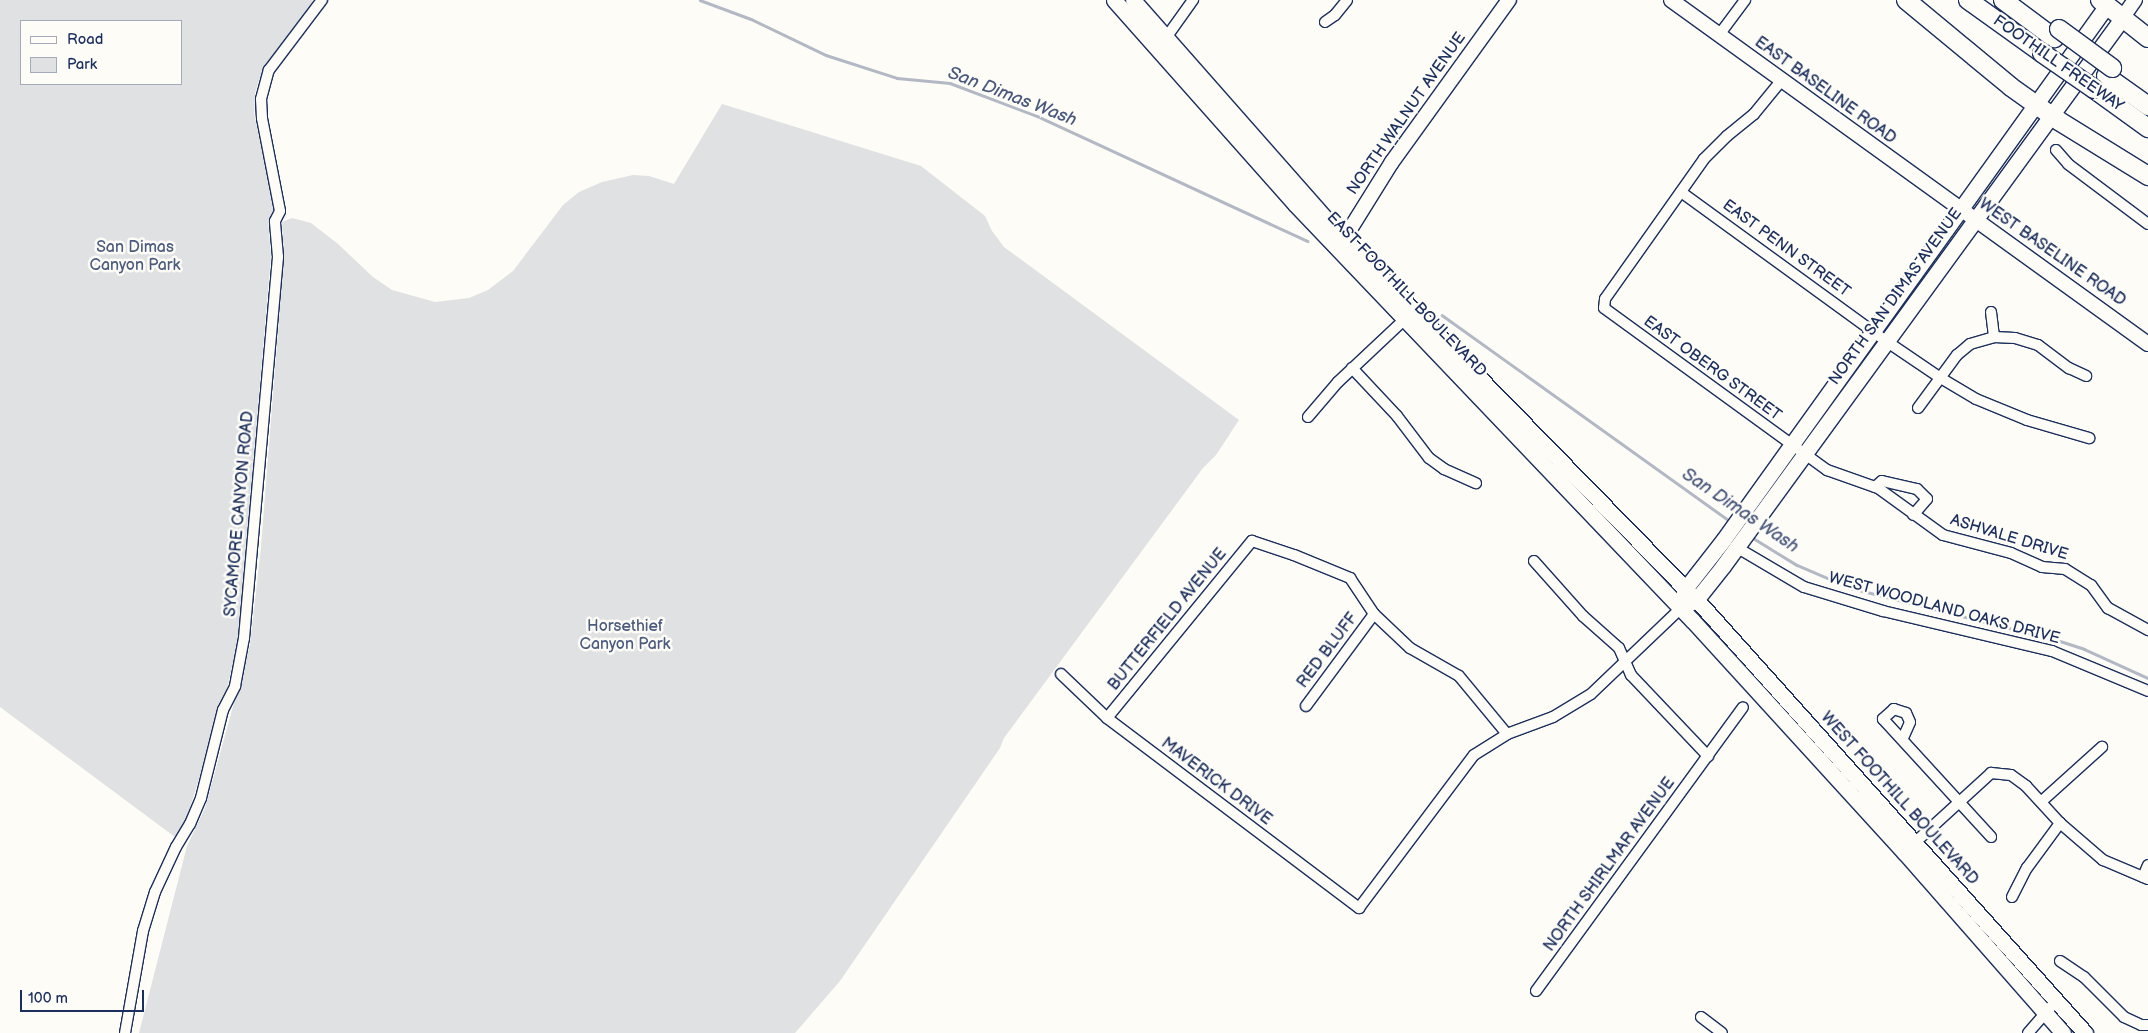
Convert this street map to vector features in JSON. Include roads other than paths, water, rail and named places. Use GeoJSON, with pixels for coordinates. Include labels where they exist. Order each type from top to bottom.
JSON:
{"type":"FeatureCollection","features":[{"type":"Feature","properties":{"kind":"highway"},"geometry":{"type":"LineString","coordinates":[[1906,0],[2052,117],[2148,176]]}},
{"type":"Feature","properties":{"kind":"highway","name":"FOOTHILL FREEWAY"},"geometry":{"type":"LineString","coordinates":[[1968,0],[2144,123]]}},
{"type":"Feature","properties":{"kind":"highway"},"geometry":{"type":"LineString","coordinates":[[2003,0],[2056,34]]}},
{"type":"Feature","properties":{"kind":"highway","name":"FOOTHILL FREEWAY"},"geometry":{"type":"LineString","coordinates":[[2019,0],[2056,34],[2109,72],[2148,94]]}},
{"type":"Feature","properties":{"kind":"highway"},"geometry":{"type":"LineString","coordinates":[[2106,2],[2148,38]]}},
{"type":"Feature","properties":{"kind":"highway"},"geometry":{"type":"LineString","coordinates":[[2109,72],[2148,106]]}},
{"type":"Feature","properties":{"kind":"main road","name":"EAST FOOTHILL BOULEVARD"},"geometry":{"type":"LineString","coordinates":[[1114,0],[1162,43]]}},
{"type":"Feature","properties":{"kind":"main road","name":"EAST FOOTHILL BOULEVARD"},"geometry":{"type":"LineString","coordinates":[[1133,0],[1162,43],[1248,152],[1341,244],[1409,315],[1680,608]]}},
{"type":"Feature","properties":{"kind":"main road","name":"NORTH WALNUT AVENUE"},"geometry":{"type":"LineString","coordinates":[[1341,244],[1392,161],[1508,0]]}},
{"type":"Feature","properties":{"kind":"main road","name":"EAST BASELINE ROAD"},"geometry":{"type":"LineString","coordinates":[[1671,0],[1960,209]]}},
{"type":"Feature","properties":{"kind":"main road","name":"NORTH SAN DIMAS AVENUE"},"geometry":{"type":"LineString","coordinates":[[1796,450],[1886,341],[2052,117],[2135,0]]}},
{"type":"Feature","properties":{"kind":"main road","name":"NORTH SAN DIMAS AVENUE"},"geometry":{"type":"LineString","coordinates":[[1680,608],[1696,600],[1873,331],[2106,2]]}},
{"type":"Feature","properties":{"kind":"main road","name":"WEST BASELINE ROAD"},"geometry":{"type":"LineString","coordinates":[[1960,209],[2148,344]]}},
{"type":"Feature","properties":{"kind":"main road","name":"EAST FOOTHILL BOULEVARD"},"geometry":{"type":"LineString","coordinates":[[1409,315],[1685,589]]}},
{"type":"Feature","properties":{"kind":"main road","name":"NORTH SAN DIMAS AVENUE"},"geometry":{"type":"LineString","coordinates":[[1680,608],[1685,589],[1739,533]]}},
{"type":"Feature","properties":{"kind":"main road","name":"WEST FOOTHILL BOULEVARD"},"geometry":{"type":"LineString","coordinates":[[1685,589],[1909,848],[2044,1012]]}},
{"type":"Feature","properties":{"kind":"main road","name":"WEST FOOTHILL BOULEVARD"},"geometry":{"type":"LineString","coordinates":[[1680,608],[2085,1033]]}},
{"type":"Feature","properties":{"kind":"main road"},"geometry":{"type":"LineString","coordinates":[[2044,1012],[2063,1033]]}},
{"type":"Feature","properties":{"kind":"street","name":"SYCAMORE CANYON ROAD"},"geometry":{"type":"LineString","coordinates":[[125,1033],[143,931],[155,892],[176,847],[190,824],[201,798],[223,710],[235,686],[244,638],[278,257],[275,221],[280,211],[262,118],[261,99],[269,70],[322,0]]}},
{"type":"Feature","properties":{"kind":"street"},"geometry":{"type":"LineString","coordinates":[[1162,43],[1193,0]]}},
{"type":"Feature","properties":{"kind":"street"},"geometry":{"type":"LineString","coordinates":[[1324,22],[1335,15],[1347,0]]}},
{"type":"Feature","properties":{"kind":"street"},"geometry":{"type":"LineString","coordinates":[[1719,35],[1745,0]]}},
{"type":"Feature","properties":{"kind":"street"},"geometry":{"type":"LineString","coordinates":[[1682,192],[1704,159],[1727,136],[1754,114],[1781,81]]}},
{"type":"Feature","properties":{"kind":"street"},"geometry":{"type":"LineString","coordinates":[[2056,150],[2068,164],[2148,224]]}},
{"type":"Feature","properties":{"kind":"street","name":"EAST OBERG STREET"},"geometry":{"type":"LineString","coordinates":[[1682,192],[1605,299],[1604,308],[1796,450]]}},
{"type":"Feature","properties":{"kind":"street","name":"EAST PENN STREET"},"geometry":{"type":"LineString","coordinates":[[1682,192],[1886,341],[1976,399],[2027,420],[2089,438]]}},
{"type":"Feature","properties":{"kind":"street"},"geometry":{"type":"LineString","coordinates":[[1991,312],[1994,337]]}},
{"type":"Feature","properties":{"kind":"street"},"geometry":{"type":"LineString","coordinates":[[1308,417],[1352,368],[1409,315]]}},
{"type":"Feature","properties":{"kind":"street"},"geometry":{"type":"LineString","coordinates":[[1918,408],[1939,376],[1957,355],[1970,344],[1994,337],[2015,338],[2038,345],[2069,368],[2086,376]]}},
{"type":"Feature","properties":{"kind":"street"},"geometry":{"type":"LineString","coordinates":[[1352,368],[1397,416],[1429,458],[1444,469],[1476,483]]}},
{"type":"Feature","properties":{"kind":"street","name":"ASHVALE DRIVE"},"geometry":{"type":"LineString","coordinates":[[1796,450],[1827,470],[1875,487],[1943,535],[2011,554],[2042,567],[2065,569],[2090,585],[2108,608],[2148,630]]}},
{"type":"Feature","properties":{"kind":"street"},"geometry":{"type":"LineString","coordinates":[[1875,487],[1882,481],[1916,489],[1927,499],[1923,506],[1913,515]]}},
{"type":"Feature","properties":{"kind":"street","name":"WEST WOODLAND OAKS DRIVE"},"geometry":{"type":"LineString","coordinates":[[1739,533],[1804,587],[1883,611],[2052,651],[2148,691]]}},
{"type":"Feature","properties":{"kind":"street","name":"BUTTERFIELD AVENUE"},"geometry":{"type":"LineString","coordinates":[[1107,718],[1252,541],[1294,555],[1350,578],[1374,614]]}},
{"type":"Feature","properties":{"kind":"street"},"geometry":{"type":"LineString","coordinates":[[1534,561],[1582,616],[1619,648],[1631,675],[1708,756]]}},
{"type":"Feature","properties":{"kind":"street","name":"NORTH SAN DIMAS AVENUE"},"geometry":{"type":"LineString","coordinates":[[1358,908],[1474,755],[1507,734],[1553,717],[1591,694],[1680,608]]}},
{"type":"Feature","properties":{"kind":"street"},"geometry":{"type":"LineString","coordinates":[[1374,614],[1410,648],[1459,676],[1507,734]]}},
{"type":"Feature","properties":{"kind":"street","name":"RED BLUFF"},"geometry":{"type":"LineString","coordinates":[[1306,706],[1374,614]]}},
{"type":"Feature","properties":{"kind":"street","name":"MAVERICK DRIVE"},"geometry":{"type":"LineString","coordinates":[[1061,674],[1107,718],[1358,908]]}},
{"type":"Feature","properties":{"kind":"street","name":"NORTH SHIRLMAR AVENUE"},"geometry":{"type":"LineString","coordinates":[[1536,991],[1743,707]]}},
{"type":"Feature","properties":{"kind":"street"},"geometry":{"type":"LineString","coordinates":[[1903,738],[1991,837]]}},
{"type":"Feature","properties":{"kind":"street"},"geometry":{"type":"LineString","coordinates":[[2042,801],[2102,747]]}},
{"type":"Feature","properties":{"kind":"street"},"geometry":{"type":"LineString","coordinates":[[1909,848],[1991,774],[2011,776],[2026,786],[2042,801],[2060,823],[2103,860],[2145,878],[2148,865]]}},
{"type":"Feature","properties":{"kind":"street"},"geometry":{"type":"LineString","coordinates":[[2012,896],[2026,868],[2060,823]]}},
{"type":"Feature","properties":{"kind":"street"},"geometry":{"type":"LineString","coordinates":[[2060,961],[2084,977],[2124,1017],[2141,1025],[2148,1025]]}},
{"type":"Feature","properties":{"kind":"street"},"geometry":{"type":"LineString","coordinates":[[2028,1033],[2044,1012],[2056,1001]]}},
{"type":"Feature","properties":{"kind":"street"},"geometry":{"type":"LineString","coordinates":[[1701,1017],[1722,1033]]}},
{"type":"Feature","properties":{"kind":"waterway","name":"San Dimas Wash"},"geometry":{"type":"LineString","coordinates":[[700,0],[751,19],[826,55],[897,78],[950,83],[1037,116],[1307,241]]}},
{"type":"Feature","properties":{"kind":"waterway","name":"San Dimas Wash"},"geometry":{"type":"LineString","coordinates":[[1442,315],[1730,521]]}},
{"type":"Feature","properties":{"kind":"waterway","name":"San Dimas Wash"},"geometry":{"type":"LineString","coordinates":[[1750,536],[1797,565],[1851,588],[2057,640],[2084,649],[2148,678]]}},
{"type":"Feature","properties":{"kind":"park label","name":"San Dimas Canyon Park"},"geometry":{"type":"Point","coordinates":[135,257]}},
{"type":"Feature","properties":{"kind":"park label","name":"Horsethief Canyon Park"},"geometry":{"type":"Point","coordinates":[625,636]}}]}
